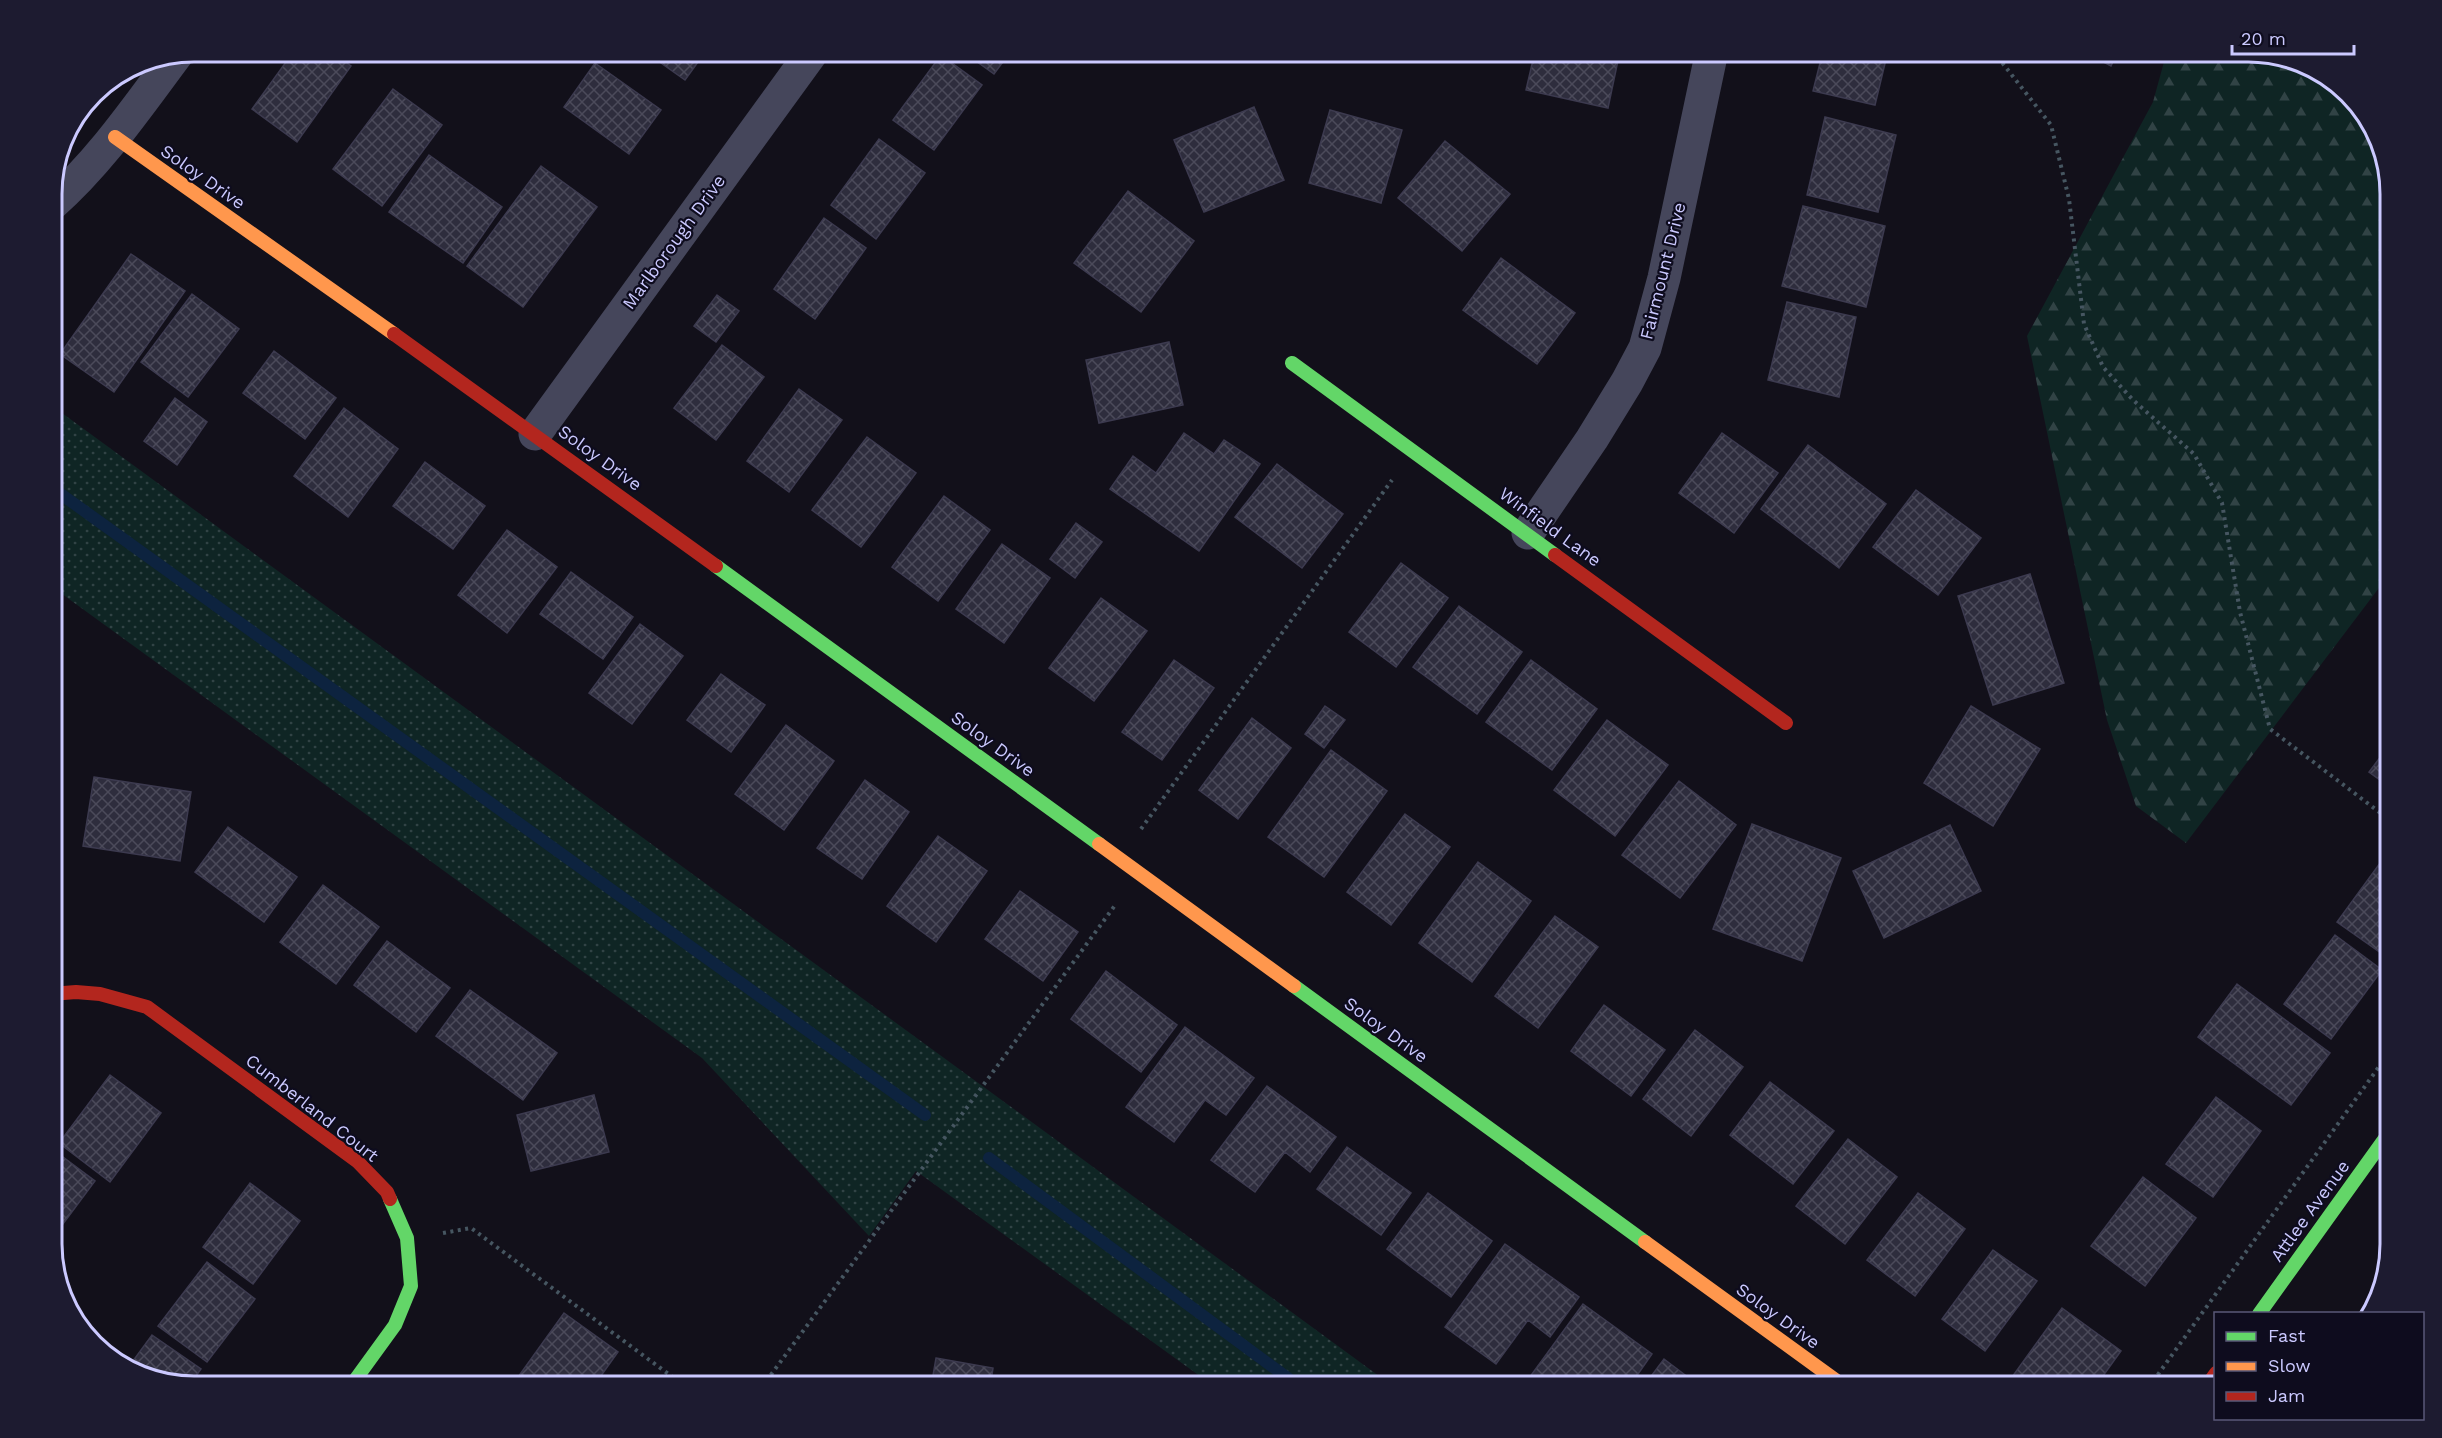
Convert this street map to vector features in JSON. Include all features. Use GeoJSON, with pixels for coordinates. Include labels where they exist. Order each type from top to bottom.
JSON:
{"type":"FeatureCollection","features":[{"type":"Feature","properties":{"kind":"street","name":"Marlborough Drive"},"geometry":{"type":"LineString","coordinates":[[535,434],[805,62]]}},
{"type":"Feature","properties":{"kind":"street","name":"Fairmount Drive"},"geometry":{"type":"LineString","coordinates":[[1528,533],[1592,439],[1645,348],[1664,278],[1710,62]]}},
{"type":"Feature","properties":{"kind":"street"},"geometry":{"type":"LineString","coordinates":[[62,196],[115,137],[170,64]]}},
{"type":"Feature","properties":{"kind":"street","name":"Soloy Drive"},"geometry":{"type":"LineString","coordinates":[[115,137],[535,434],[1830,1376]]}},
{"type":"Feature","properties":{"kind":"street","name":"Winfield Lane"},"geometry":{"type":"LineString","coordinates":[[1292,363],[1786,723]]}},
{"type":"Feature","properties":{"kind":"street","name":"Cumberland Court"},"geometry":{"type":"LineString","coordinates":[[62,992],[78,990],[108,994],[147,1007],[357,1161],[387,1192],[407,1238],[411,1286],[395,1326],[358,1376]]}},
{"type":"Feature","properties":{"kind":"street","name":"Attlee Avenue"},"geometry":{"type":"LineString","coordinates":[[2260,1312],[2380,1145]]}},
{"type":"Feature","properties":{"kind":"path"},"geometry":{"type":"LineString","coordinates":[[2002,62],[2051,125],[2069,199],[2084,324],[2103,367],[2133,400],[2194,454],[2222,503],[2240,612],[2270,729],[2380,813]]}},
{"type":"Feature","properties":{"kind":"path"},"geometry":{"type":"LineString","coordinates":[[1120,858],[1413,450]]}},
{"type":"Feature","properties":{"kind":"path"},"geometry":{"type":"LineString","coordinates":[[770,1376],[1139,872]]}},
{"type":"Feature","properties":{"kind":"path"},"geometry":{"type":"LineString","coordinates":[[2157,1376],[2380,1065]]}},
{"type":"Feature","properties":{"kind":"path"},"geometry":{"type":"LineString","coordinates":[[407,1238],[471,1228],[671,1376]]}},
{"type":"Feature","properties":{"kind":"green space"},"geometry":{"type":"Polygon","coordinates":[[[2164,62],[2249,62],[2283,66],[2315,79],[2348,106],[2367,135],[2374,151],[2380,184],[2380,587],[2186,843],[2136,806],[2107,720],[2027,336],[2153,102],[2164,62]]]}},
{"type":"Feature","properties":{"kind":"green space"},"geometry":{"type":"Polygon","coordinates":[[[62,413],[1379,1376],[1200,1376],[916,1171],[869,1236],[702,1058],[62,594],[62,413]]]}},
{"type":"Feature","properties":{"kind":"building"},"geometry":{"type":"Polygon","coordinates":[[[286,62],[345,62],[351,66],[297,142],[252,109],[286,62]]]}},
{"type":"Feature","properties":{"kind":"building"},"geometry":{"type":"Polygon","coordinates":[[[660,62],[698,62],[685,80],[660,62]]]}},
{"type":"Feature","properties":{"kind":"building"},"geometry":{"type":"Polygon","coordinates":[[[936,62],[951,62],[982,85],[934,150],[893,120],[936,62]]]}},
{"type":"Feature","properties":{"kind":"building"},"geometry":{"type":"Polygon","coordinates":[[[977,62],[1003,62],[994,74],[977,62]]]}},
{"type":"Feature","properties":{"kind":"building"},"geometry":{"type":"Polygon","coordinates":[[[1532,62],[1618,62],[1608,108],[1526,90],[1532,62]]]}},
{"type":"Feature","properties":{"kind":"building"},"geometry":{"type":"Polygon","coordinates":[[[1820,62],[1885,62],[1875,105],[1813,91],[1820,62]]]}},
{"type":"Feature","properties":{"kind":"building"},"geometry":{"type":"Polygon","coordinates":[[[595,63],[661,110],[629,154],[564,107],[595,63]]]}},
{"type":"Feature","properties":{"kind":"building"},"geometry":{"type":"Polygon","coordinates":[[[393,89],[442,125],[382,206],[333,169],[393,89]]]}},
{"type":"Feature","properties":{"kind":"building"},"geometry":{"type":"Polygon","coordinates":[[[1254,107],[1284,180],[1204,212],[1174,140],[1254,107]]]}},
{"type":"Feature","properties":{"kind":"building"},"geometry":{"type":"Polygon","coordinates":[[[1330,110],[1402,130],[1381,203],[1309,183],[1330,110]]]}},
{"type":"Feature","properties":{"kind":"building"},"geometry":{"type":"Polygon","coordinates":[[[1825,117],[1896,135],[1878,212],[1807,195],[1825,117]]]}},
{"type":"Feature","properties":{"kind":"building"},"geometry":{"type":"Polygon","coordinates":[[[879,139],[925,173],[876,239],[831,205],[879,139]]]}},
{"type":"Feature","properties":{"kind":"building"},"geometry":{"type":"Polygon","coordinates":[[[1445,141],[1510,194],[1462,251],[1398,198],[1445,141]]]}},
{"type":"Feature","properties":{"kind":"building"},"geometry":{"type":"Polygon","coordinates":[[[429,155],[502,207],[463,263],[389,212],[429,155]]]}},
{"type":"Feature","properties":{"kind":"building"},"geometry":{"type":"Polygon","coordinates":[[[541,166],[597,207],[523,307],[467,266],[541,166]]]}},
{"type":"Feature","properties":{"kind":"building"},"geometry":{"type":"Polygon","coordinates":[[[1128,191],[1194,241],[1141,312],[1074,263],[1128,191]]]}},
{"type":"Feature","properties":{"kind":"building"},"geometry":{"type":"Polygon","coordinates":[[[1803,206],[1885,226],[1866,307],[1782,286],[1803,206]]]}},
{"type":"Feature","properties":{"kind":"building"},"geometry":{"type":"Polygon","coordinates":[[[824,218],[866,248],[815,319],[774,289],[824,218]]]}},
{"type":"Feature","properties":{"kind":"building"},"geometry":{"type":"Polygon","coordinates":[[[131,254],[185,291],[114,392],[62,355],[62,351],[131,254]]]}},
{"type":"Feature","properties":{"kind":"building"},"geometry":{"type":"Polygon","coordinates":[[[1501,258],[1575,313],[1537,364],[1463,310],[1501,258]]]}},
{"type":"Feature","properties":{"kind":"building"},"geometry":{"type":"Polygon","coordinates":[[[192,294],[239,329],[188,397],[141,362],[192,294]]]}},
{"type":"Feature","properties":{"kind":"building"},"geometry":{"type":"Polygon","coordinates":[[[717,295],[739,311],[716,342],[694,326],[717,295]]]}},
{"type":"Feature","properties":{"kind":"building"},"geometry":{"type":"Polygon","coordinates":[[[1787,302],[1856,317],[1839,397],[1768,380],[1787,302]]]}},
{"type":"Feature","properties":{"kind":"building"},"geometry":{"type":"Polygon","coordinates":[[[1169,342],[1183,405],[1099,423],[1086,360],[1169,342]]]}},
{"type":"Feature","properties":{"kind":"building"},"geometry":{"type":"Polygon","coordinates":[[[722,345],[764,377],[716,440],[674,408],[722,345]]]}},
{"type":"Feature","properties":{"kind":"building"},"geometry":{"type":"Polygon","coordinates":[[[274,351],[336,398],[305,439],[243,393],[274,351]]]}},
{"type":"Feature","properties":{"kind":"building"},"geometry":{"type":"Polygon","coordinates":[[[799,389],[842,420],[789,492],[747,461],[799,389]]]}},
{"type":"Feature","properties":{"kind":"building"},"geometry":{"type":"Polygon","coordinates":[[[175,398],[207,422],[177,465],[144,441],[175,398]]]}},
{"type":"Feature","properties":{"kind":"building"},"geometry":{"type":"Polygon","coordinates":[[[344,408],[398,449],[348,517],[294,476],[344,408]]]}},
{"type":"Feature","properties":{"kind":"building"},"geometry":{"type":"Polygon","coordinates":[[[1184,433],[1214,454],[1224,440],[1260,464],[1199,551],[1110,489],[1133,456],[1156,473],[1184,433]]]}},
{"type":"Feature","properties":{"kind":"building"},"geometry":{"type":"Polygon","coordinates":[[[1722,433],[1778,473],[1734,533],[1679,493],[1722,433]]]}},
{"type":"Feature","properties":{"kind":"building"},"geometry":{"type":"Polygon","coordinates":[[[867,437],[916,473],[861,547],[812,510],[867,437]]]}},
{"type":"Feature","properties":{"kind":"building"},"geometry":{"type":"Polygon","coordinates":[[[1808,445],[1886,504],[1839,568],[1761,509],[1808,445]]]}},
{"type":"Feature","properties":{"kind":"building"},"geometry":{"type":"Polygon","coordinates":[[[425,462],[485,506],[453,549],[393,506],[425,462]]]}},
{"type":"Feature","properties":{"kind":"building"},"geometry":{"type":"Polygon","coordinates":[[[1277,464],[1343,514],[1302,568],[1235,517],[1277,464]]]}},
{"type":"Feature","properties":{"kind":"building"},"geometry":{"type":"Polygon","coordinates":[[[1916,490],[1981,538],[1938,595],[1873,547],[1916,490]]]}},
{"type":"Feature","properties":{"kind":"building"},"geometry":{"type":"Polygon","coordinates":[[[944,496],[990,530],[938,601],[892,567],[944,496]]]}},
{"type":"Feature","properties":{"kind":"building"},"geometry":{"type":"Polygon","coordinates":[[[1076,523],[1102,542],[1075,578],[1050,559],[1076,523]]]}},
{"type":"Feature","properties":{"kind":"building"},"geometry":{"type":"Polygon","coordinates":[[[507,530],[557,567],[507,633],[458,595],[507,530]]]}},
{"type":"Feature","properties":{"kind":"building"},"geometry":{"type":"Polygon","coordinates":[[[1002,544],[1050,578],[1004,643],[956,609],[1002,544]]]}},
{"type":"Feature","properties":{"kind":"building"},"geometry":{"type":"Polygon","coordinates":[[[1401,563],[1448,598],[1396,667],[1349,632],[1401,563]]]}},
{"type":"Feature","properties":{"kind":"building"},"geometry":{"type":"Polygon","coordinates":[[[571,572],[633,617],[603,659],[540,614],[571,572]]]}},
{"type":"Feature","properties":{"kind":"building"},"geometry":{"type":"Polygon","coordinates":[[[2030,574],[2064,683],[1993,705],[1958,596],[2030,574]]]}},
{"type":"Feature","properties":{"kind":"building"},"geometry":{"type":"Polygon","coordinates":[[[1101,598],[1147,631],[1094,701],[1049,668],[1101,598]]]}},
{"type":"Feature","properties":{"kind":"building"},"geometry":{"type":"Polygon","coordinates":[[[1459,606],[1522,652],[1477,714],[1413,667],[1459,606]]]}},
{"type":"Feature","properties":{"kind":"building"},"geometry":{"type":"Polygon","coordinates":[[[640,624],[683,656],[632,724],[589,693],[640,624]]]}},
{"type":"Feature","properties":{"kind":"building"},"geometry":{"type":"Polygon","coordinates":[[[1174,660],[1214,688],[1162,760],[1122,732],[1174,660]]]}},
{"type":"Feature","properties":{"kind":"building"},"geometry":{"type":"Polygon","coordinates":[[[1531,660],[1597,709],[1552,770],[1486,722],[1531,660]]]}},
{"type":"Feature","properties":{"kind":"building"},"geometry":{"type":"Polygon","coordinates":[[[721,674],[765,705],[731,752],[687,720],[721,674]]]}},
{"type":"Feature","properties":{"kind":"building"},"geometry":{"type":"Polygon","coordinates":[[[1325,706],[1345,720],[1324,748],[1305,734],[1325,706]]]}},
{"type":"Feature","properties":{"kind":"building"},"geometry":{"type":"Polygon","coordinates":[[[1971,706],[2040,749],[1993,826],[1924,783],[1971,706]]]}},
{"type":"Feature","properties":{"kind":"building"},"geometry":{"type":"Polygon","coordinates":[[[1252,718],[1291,748],[1238,819],[1199,790],[1252,718]]]}},
{"type":"Feature","properties":{"kind":"building"},"geometry":{"type":"Polygon","coordinates":[[[1607,720],[1668,765],[1615,836],[1554,790],[1607,720]]]}},
{"type":"Feature","properties":{"kind":"building"},"geometry":{"type":"Polygon","coordinates":[[[786,725],[834,761],[784,830],[735,794],[786,725]]]}},
{"type":"Feature","properties":{"kind":"building"},"geometry":{"type":"Polygon","coordinates":[[[1331,750],[1387,791],[1324,877],[1268,837],[1331,750]]]}},
{"type":"Feature","properties":{"kind":"building"},"geometry":{"type":"Polygon","coordinates":[[[2380,758],[2380,780],[2369,772],[2380,758]]]}},
{"type":"Feature","properties":{"kind":"building"},"geometry":{"type":"Polygon","coordinates":[[[94,777],[191,792],[180,861],[83,846],[94,777]]]}},
{"type":"Feature","properties":{"kind":"building"},"geometry":{"type":"Polygon","coordinates":[[[865,780],[909,812],[862,879],[817,848],[865,780]]]}},
{"type":"Feature","properties":{"kind":"building"},"geometry":{"type":"Polygon","coordinates":[[[1679,781],[1736,825],[1680,898],[1622,855],[1679,781]]]}},
{"type":"Feature","properties":{"kind":"building"},"geometry":{"type":"Polygon","coordinates":[[[1405,814],[1450,847],[1391,925],[1347,892],[1405,814]]]}},
{"type":"Feature","properties":{"kind":"building"},"geometry":{"type":"Polygon","coordinates":[[[1752,824],[1841,858],[1802,961],[1713,929],[1752,824]]]}},
{"type":"Feature","properties":{"kind":"building"},"geometry":{"type":"Polygon","coordinates":[[[1950,825],[1981,891],[1884,938],[1853,871],[1950,825]]]}},
{"type":"Feature","properties":{"kind":"building"},"geometry":{"type":"Polygon","coordinates":[[[228,827],[297,877],[264,922],[195,872],[228,827]]]}},
{"type":"Feature","properties":{"kind":"building"},"geometry":{"type":"Polygon","coordinates":[[[938,836],[987,871],[936,942],[887,906],[938,836]]]}},
{"type":"Feature","properties":{"kind":"building"},"geometry":{"type":"Polygon","coordinates":[[[1478,862],[1531,901],[1472,982],[1419,943],[1478,862]]]}},
{"type":"Feature","properties":{"kind":"building"},"geometry":{"type":"Polygon","coordinates":[[[2380,863],[2380,952],[2337,922],[2380,863]]]}},
{"type":"Feature","properties":{"kind":"building"},"geometry":{"type":"Polygon","coordinates":[[[323,885],[379,927],[336,984],[280,942],[323,885]]]}},
{"type":"Feature","properties":{"kind":"building"},"geometry":{"type":"Polygon","coordinates":[[[1020,891],[1078,932],[1043,981],[985,939],[1020,891]]]}},
{"type":"Feature","properties":{"kind":"building"},"geometry":{"type":"Polygon","coordinates":[[[1555,916],[1598,947],[1538,1028],[1495,996],[1555,916]]]}},
{"type":"Feature","properties":{"kind":"building"},"geometry":{"type":"Polygon","coordinates":[[[2335,935],[2380,969],[2380,973],[2331,1039],[2284,1004],[2335,935]]]}},
{"type":"Feature","properties":{"kind":"building"},"geometry":{"type":"Polygon","coordinates":[[[387,941],[450,988],[416,1032],[354,985],[387,941]]]}},
{"type":"Feature","properties":{"kind":"building"},"geometry":{"type":"Polygon","coordinates":[[[1106,971],[1177,1025],[1141,1072],[1071,1019],[1106,971]]]}},
{"type":"Feature","properties":{"kind":"building"},"geometry":{"type":"Polygon","coordinates":[[[2237,984],[2330,1053],[2291,1105],[2198,1037],[2237,984]]]}},
{"type":"Feature","properties":{"kind":"building"},"geometry":{"type":"Polygon","coordinates":[[[470,990],[557,1053],[523,1100],[436,1036],[470,990]]]}},
{"type":"Feature","properties":{"kind":"building"},"geometry":{"type":"Polygon","coordinates":[[[1604,1005],[1665,1050],[1631,1096],[1571,1051],[1604,1005]]]}},
{"type":"Feature","properties":{"kind":"building"},"geometry":{"type":"Polygon","coordinates":[[[1185,1027],[1254,1078],[1226,1115],[1205,1100],[1174,1142],[1126,1107],[1185,1027]]]}},
{"type":"Feature","properties":{"kind":"building"},"geometry":{"type":"Polygon","coordinates":[[[1695,1030],[1743,1067],[1691,1136],[1643,1099],[1695,1030]]]}},
{"type":"Feature","properties":{"kind":"building"},"geometry":{"type":"Polygon","coordinates":[[[110,1075],[161,1113],[110,1182],[62,1145],[62,1139],[110,1075]]]}},
{"type":"Feature","properties":{"kind":"building"},"geometry":{"type":"Polygon","coordinates":[[[1770,1082],[1834,1131],[1793,1184],[1730,1135],[1770,1082]]]}},
{"type":"Feature","properties":{"kind":"building"},"geometry":{"type":"Polygon","coordinates":[[[1267,1086],[1336,1137],[1310,1172],[1285,1152],[1255,1192],[1211,1160],[1267,1086]]]}},
{"type":"Feature","properties":{"kind":"building"},"geometry":{"type":"Polygon","coordinates":[[[594,1095],[609,1152],[531,1171],[517,1115],[594,1095]]]}},
{"type":"Feature","properties":{"kind":"building"},"geometry":{"type":"Polygon","coordinates":[[[2216,1097],[2261,1131],[2213,1197],[2166,1164],[2216,1097]]]}},
{"type":"Feature","properties":{"kind":"building"},"geometry":{"type":"Polygon","coordinates":[[[1848,1139],[1897,1177],[1845,1244],[1796,1206],[1848,1139]]]}},
{"type":"Feature","properties":{"kind":"building"},"geometry":{"type":"Polygon","coordinates":[[[1347,1147],[1411,1193],[1381,1235],[1317,1189],[1347,1147]]]}},
{"type":"Feature","properties":{"kind":"building"},"geometry":{"type":"Polygon","coordinates":[[[62,1156],[95,1181],[62,1225],[62,1156]]]}},
{"type":"Feature","properties":{"kind":"building"},"geometry":{"type":"Polygon","coordinates":[[[2143,1177],[2196,1218],[2145,1286],[2091,1246],[2143,1177]]]}},
{"type":"Feature","properties":{"kind":"building"},"geometry":{"type":"Polygon","coordinates":[[[250,1183],[300,1221],[253,1284],[203,1247],[250,1183]]]}},
{"type":"Feature","properties":{"kind":"building"},"geometry":{"type":"Polygon","coordinates":[[[1428,1193],[1492,1241],[1451,1297],[1387,1249],[1428,1193]]]}},
{"type":"Feature","properties":{"kind":"building"},"geometry":{"type":"Polygon","coordinates":[[[1918,1193],[1965,1229],[1915,1296],[1867,1260],[1918,1193]]]}},
{"type":"Feature","properties":{"kind":"building"},"geometry":{"type":"Polygon","coordinates":[[[1505,1244],[1579,1297],[1550,1337],[1528,1320],[1496,1364],[1445,1327],[1505,1244]]]}},
{"type":"Feature","properties":{"kind":"building"},"geometry":{"type":"Polygon","coordinates":[[[1993,1250],[2037,1281],[1985,1351],[1942,1319],[1993,1250]]]}},
{"type":"Feature","properties":{"kind":"building"},"geometry":{"type":"Polygon","coordinates":[[[207,1262],[255,1299],[207,1362],[158,1326],[207,1262]]]}},
{"type":"Feature","properties":{"kind":"building"},"geometry":{"type":"Polygon","coordinates":[[[1583,1304],[1652,1354],[1637,1376],[1530,1376],[1583,1304]]]}},
{"type":"Feature","properties":{"kind":"building"},"geometry":{"type":"Polygon","coordinates":[[[2062,1308],[2121,1351],[2103,1376],[2013,1376],[2062,1308]]]}},
{"type":"Feature","properties":{"kind":"building"},"geometry":{"type":"Polygon","coordinates":[[[564,1313],[618,1352],[601,1376],[519,1376],[564,1313]]]}},
{"type":"Feature","properties":{"kind":"building"},"geometry":{"type":"Polygon","coordinates":[[[152,1335],[201,1369],[196,1376],[176,1375],[159,1372],[133,1361],[152,1335]]]}},
{"type":"Feature","properties":{"kind":"building"},"geometry":{"type":"Polygon","coordinates":[[[936,1358],[993,1368],[992,1376],[933,1376],[936,1358]]]}},
{"type":"Feature","properties":{"kind":"building"},"geometry":{"type":"Polygon","coordinates":[[[1664,1359],[1686,1376],[1651,1376],[1664,1359]]]}},
{"type":"Feature","properties":{"kind":"waterway"},"geometry":{"type":"LineString","coordinates":[[62,495],[925,1115]]}},
{"type":"Feature","properties":{"kind":"waterway"},"geometry":{"type":"LineString","coordinates":[[989,1158],[1285,1376]]}},
{"type":"Feature","properties":{"kind":"traffic: fast"},"geometry":{"type":"LineString","coordinates":[[1292,363],[1555,555]]}},
{"type":"Feature","properties":{"kind":"traffic: fast"},"geometry":{"type":"LineString","coordinates":[[716,566],[1099,844]]}},
{"type":"Feature","properties":{"kind":"traffic: fast"},"geometry":{"type":"LineString","coordinates":[[1294,986],[1645,1242]]}},
{"type":"Feature","properties":{"kind":"traffic: fast"},"geometry":{"type":"LineString","coordinates":[[2260,1312],[2380,1145]]}},
{"type":"Feature","properties":{"kind":"traffic: fast"},"geometry":{"type":"LineString","coordinates":[[358,1376],[395,1325],[411,1286],[407,1238],[390,1199]]}},
{"type":"Feature","properties":{"kind":"traffic: slow"},"geometry":{"type":"LineString","coordinates":[[115,137],[394,334]]}},
{"type":"Feature","properties":{"kind":"traffic: slow"},"geometry":{"type":"LineString","coordinates":[[1099,844],[1294,986]]}},
{"type":"Feature","properties":{"kind":"traffic: slow"},"geometry":{"type":"LineString","coordinates":[[1645,1242],[1830,1376]]}},
{"type":"Feature","properties":{"kind":"traffic: jam"},"geometry":{"type":"LineString","coordinates":[[394,334],[716,566]]}},
{"type":"Feature","properties":{"kind":"traffic: jam"},"geometry":{"type":"LineString","coordinates":[[1555,555],[1786,723]]}},
{"type":"Feature","properties":{"kind":"traffic: jam"},"geometry":{"type":"LineString","coordinates":[[62,993],[100,994],[147,1007],[357,1161],[387,1192],[390,1199]]}}]}
